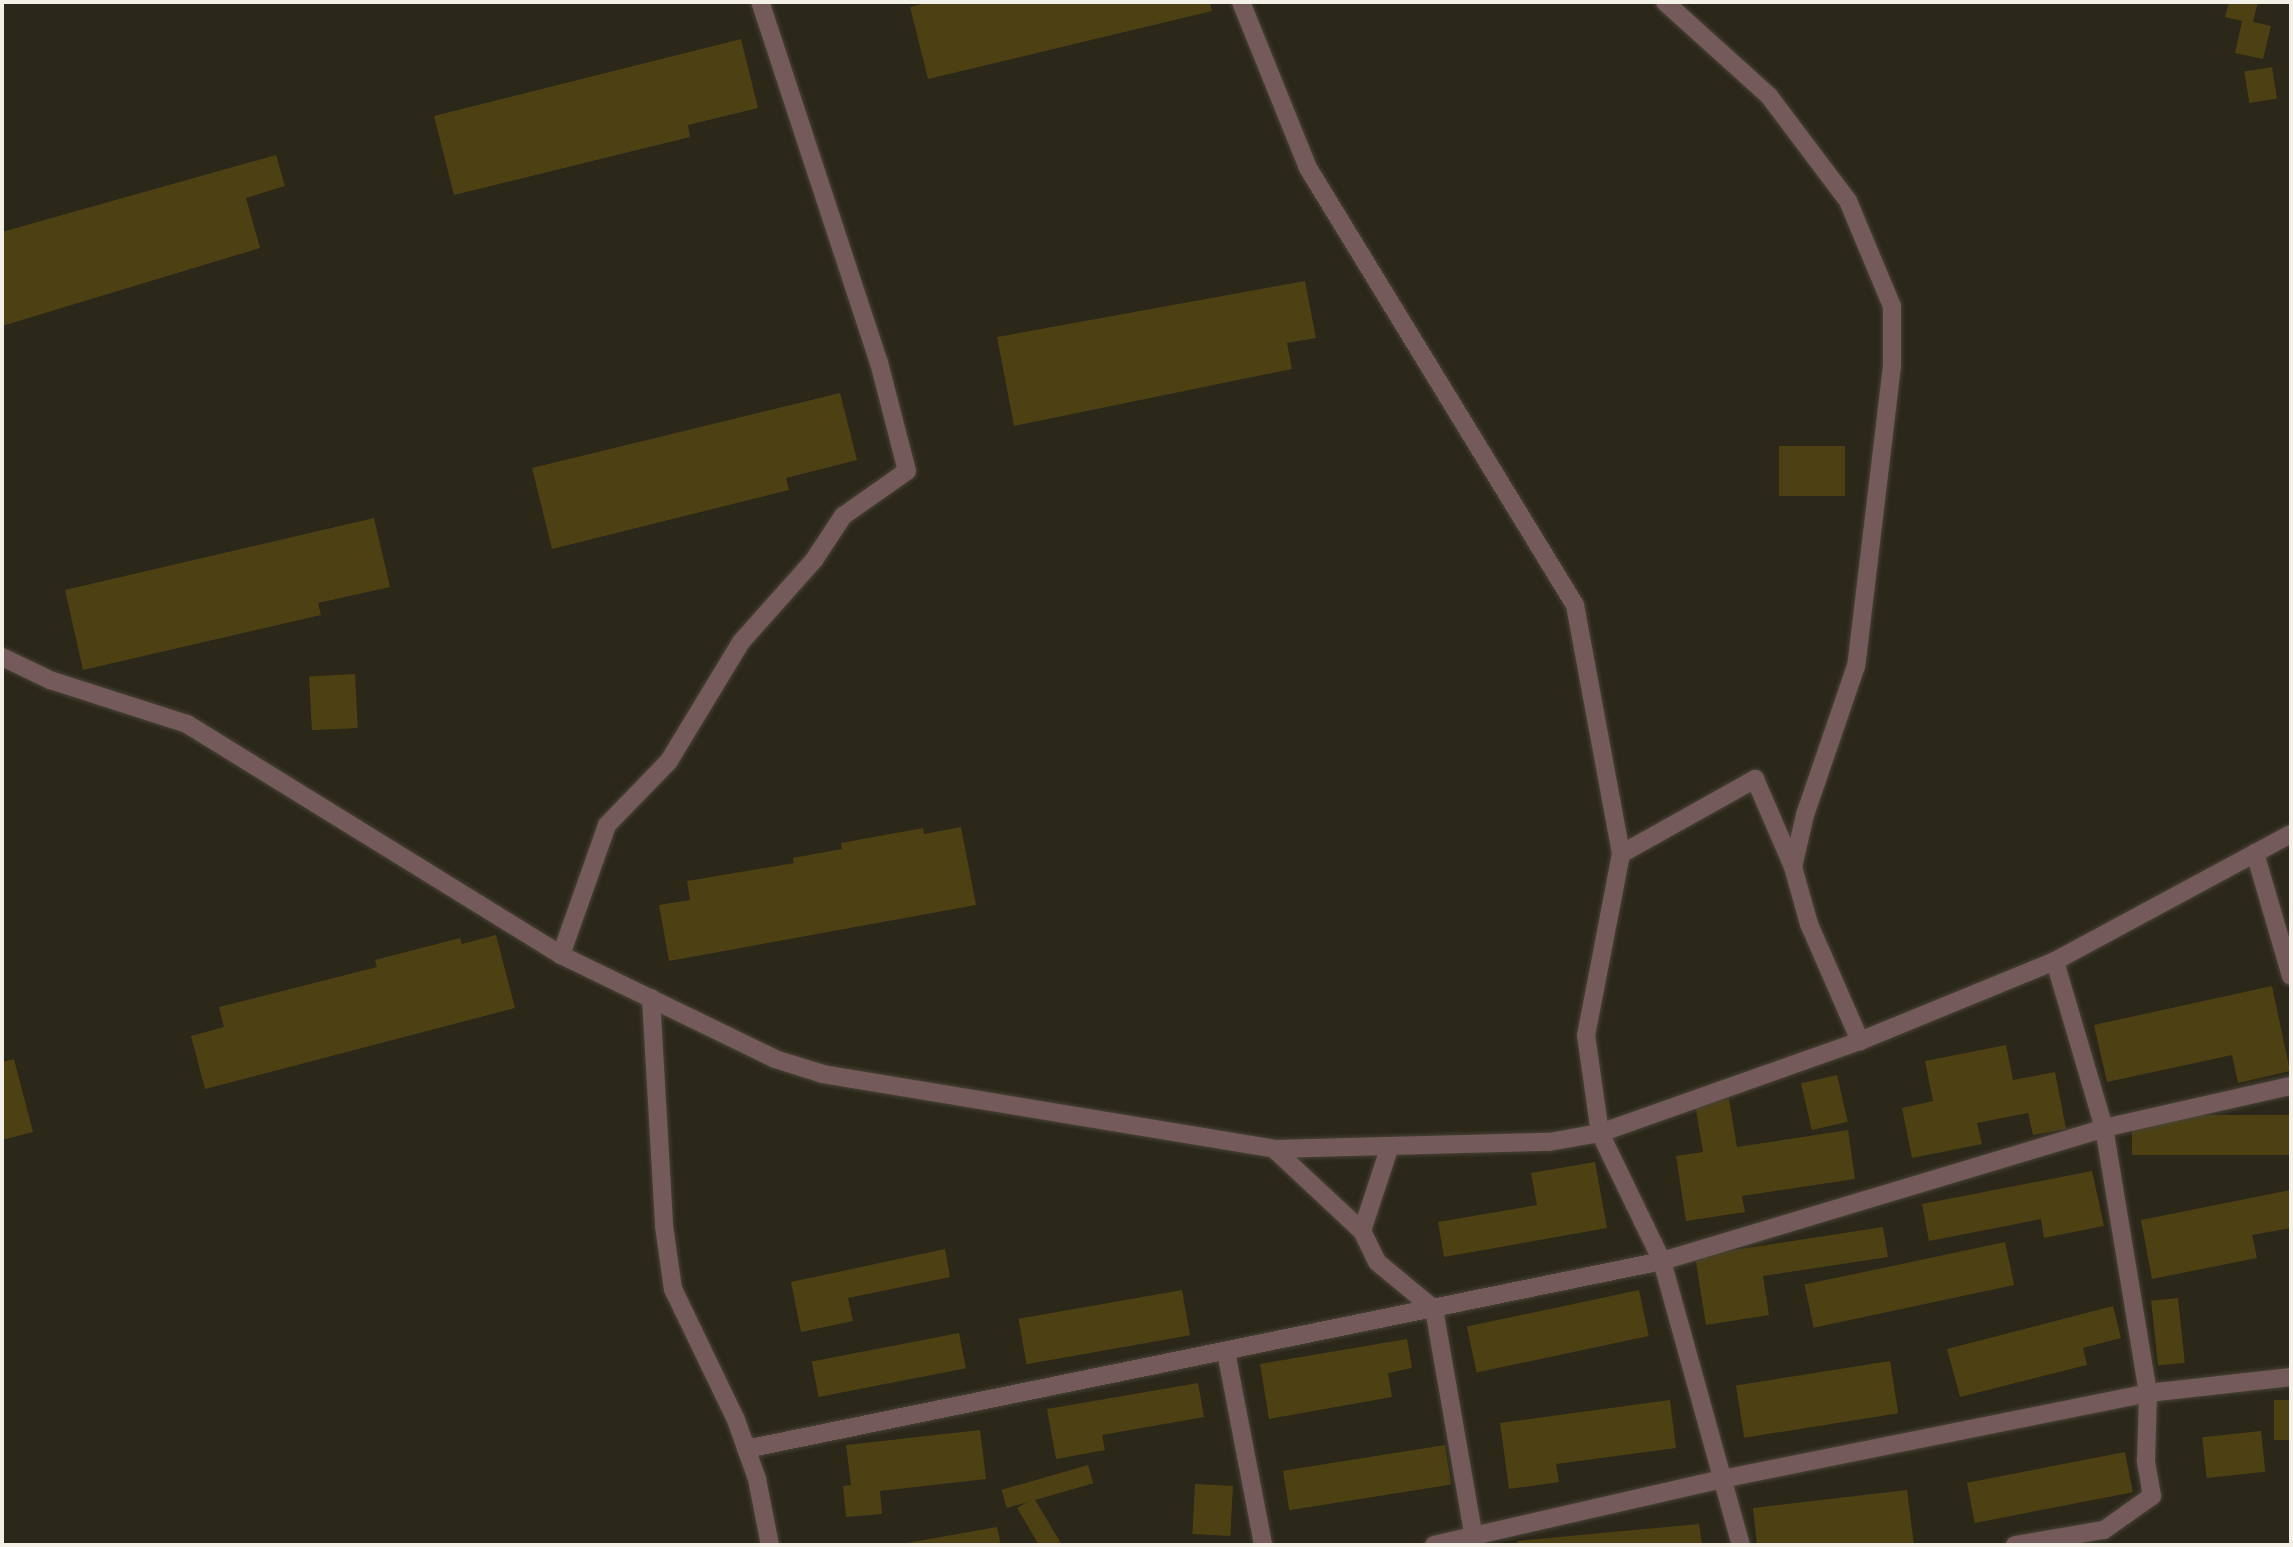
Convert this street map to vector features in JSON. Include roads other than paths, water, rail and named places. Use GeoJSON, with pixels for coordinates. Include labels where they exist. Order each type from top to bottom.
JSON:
{"type":"FeatureCollection","features":[{"type":"Feature","properties":{"kind":"street"},"geometry":{"type":"LineString","coordinates":[[561,955],[607,825],[669,761],[741,642],[814,560],[843,516],[907,471],[880,363],[760,2]]}},
{"type":"Feature","properties":{"kind":"street"},"geometry":{"type":"LineString","coordinates":[[1241,2],[1308,168],[1575,605],[1621,854],[1586,1035],[1600,1133],[1662,1261],[1741,1545]]}},
{"type":"Feature","properties":{"kind":"street"},"geometry":{"type":"LineString","coordinates":[[1665,2],[1769,96],[1840,191],[1892,306],[1892,366],[1856,666],[1805,815],[1793,867]]}},
{"type":"Feature","properties":{"kind":"street"},"geometry":{"type":"LineString","coordinates":[[2,657],[50,680],[187,724],[561,955],[775,1059],[823,1074],[1274,1149],[1549,1142],[1600,1133],[1860,1041],[2055,961],[2291,834]]}},
{"type":"Feature","properties":{"kind":"street"},"geometry":{"type":"LineString","coordinates":[[1621,854],[1755,779],[1793,867],[1809,924],[1860,1041]]}},
{"type":"Feature","properties":{"kind":"street"},"geometry":{"type":"LineString","coordinates":[[2255,853],[2291,976]]}},
{"type":"Feature","properties":{"kind":"street"},"geometry":{"type":"LineString","coordinates":[[2015,1545],[2104,1530],[2152,1496],[2146,1461],[2148,1393],[2104,1128],[2055,961]]}},
{"type":"Feature","properties":{"kind":"street"},"geometry":{"type":"LineString","coordinates":[[651,999],[664,1226],[673,1289],[747,1449],[770,1545]]}},
{"type":"Feature","properties":{"kind":"street"},"geometry":{"type":"LineString","coordinates":[[747,1449],[1662,1261],[2104,1128],[2291,1086]]}},
{"type":"Feature","properties":{"kind":"street"},"geometry":{"type":"LineString","coordinates":[[1362,1231],[1390,1146]]}},
{"type":"Feature","properties":{"kind":"street"},"geometry":{"type":"LineString","coordinates":[[1274,1149],[1362,1231],[1377,1262],[1434,1309],[1474,1540]]}},
{"type":"Feature","properties":{"kind":"street"},"geometry":{"type":"LineString","coordinates":[[1226,1352],[1263,1545]]}},
{"type":"Feature","properties":{"kind":"street"},"geometry":{"type":"LineString","coordinates":[[1434,1545],[1474,1540],[1723,1479],[2148,1393],[2291,1377]]}}]}
